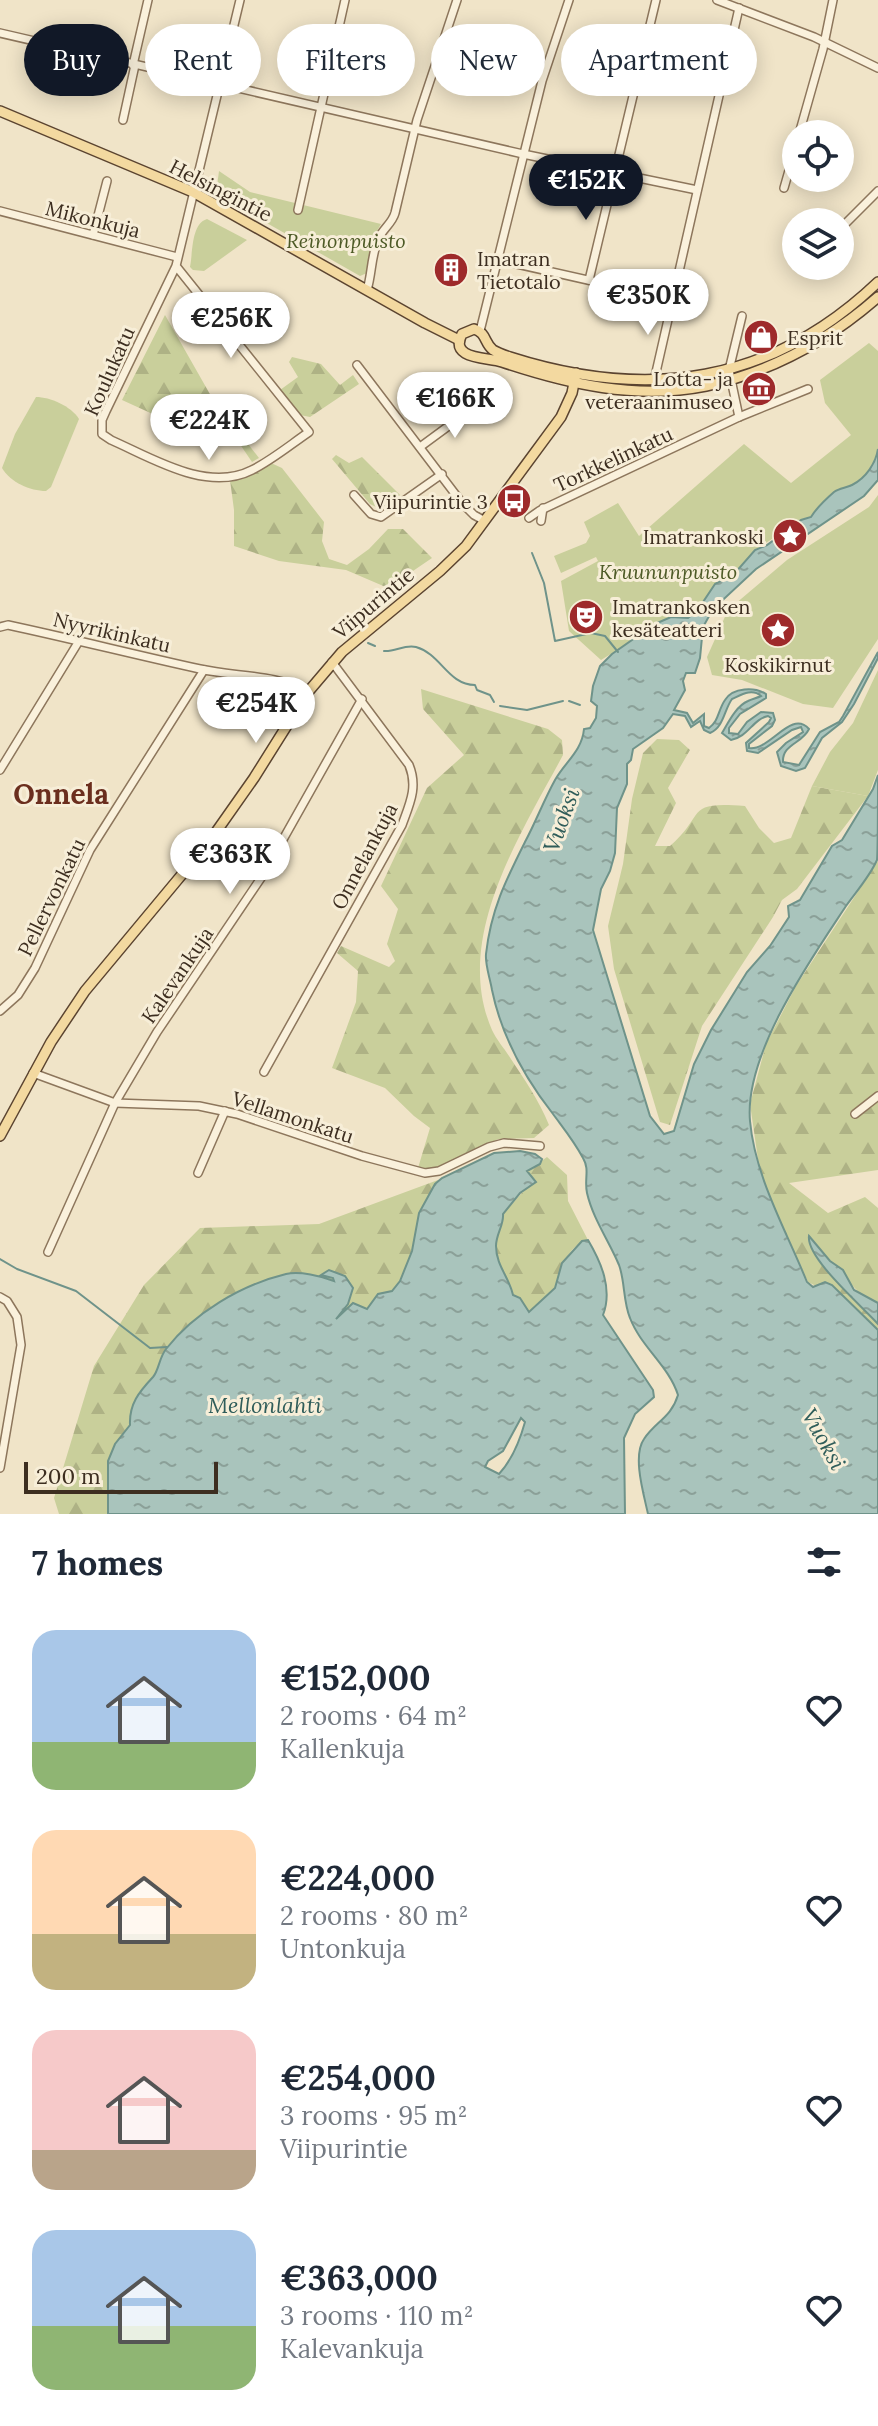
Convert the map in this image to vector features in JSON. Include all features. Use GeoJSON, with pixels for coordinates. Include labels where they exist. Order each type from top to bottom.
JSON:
{"type":"FeatureCollection","features":[{"type":"Feature","properties":{"kind":"main road","name":"Helsingintie"},"geometry":{"type":"LineString","coordinates":[[0,111],[193,192],[459,340]]}},
{"type":"Feature","properties":{"kind":"main road"},"geometry":{"type":"LineString","coordinates":[[575,379],[495,352],[480,331],[467,330],[459,340],[465,354],[575,379],[654,386],[673,380],[729,375],[766,367],[807,348],[849,322],[876,291]]}},
{"type":"Feature","properties":{"kind":"main road"},"geometry":{"type":"LineString","coordinates":[[476,356],[485,350],[487,343]]}},
{"type":"Feature","properties":{"kind":"main road","name":"Viipurintie"},"geometry":{"type":"LineString","coordinates":[[0,1136],[59,1029],[103,966],[217,831],[308,692],[332,662],[385,614],[455,558],[561,417],[575,379]]}},
{"type":"Feature","properties":{"kind":"street"},"geometry":{"type":"LineString","coordinates":[[123,120],[148,0]]}},
{"type":"Feature","properties":{"kind":"street","name":"Koulukatu"},"geometry":{"type":"LineString","coordinates":[[234,24],[240,0]]}},
{"type":"Feature","properties":{"kind":"street"},"geometry":{"type":"LineString","coordinates":[[298,210],[345,0]]}},
{"type":"Feature","properties":{"kind":"street"},"geometry":{"type":"LineString","coordinates":[[367,290],[379,238],[391,224],[395,213],[415,129],[457,0]]}},
{"type":"Feature","properties":{"kind":"street"},"geometry":{"type":"LineString","coordinates":[[480,331],[542,81],[569,0]]}},
{"type":"Feature","properties":{"kind":"street"},"geometry":{"type":"LineString","coordinates":[[589,280],[656,0]]}},
{"type":"Feature","properties":{"kind":"street"},"geometry":{"type":"LineString","coordinates":[[717,0],[825,42],[878,68]]}},
{"type":"Feature","properties":{"kind":"street"},"geometry":{"type":"LineString","coordinates":[[803,120],[825,42],[833,0]]}},
{"type":"Feature","properties":{"kind":"street"},"geometry":{"type":"LineString","coordinates":[[654,386],[739,8]]}},
{"type":"Feature","properties":{"kind":"street"},"geometry":{"type":"LineString","coordinates":[[0,33],[145,67]]}},
{"type":"Feature","properties":{"kind":"street"},"geometry":{"type":"LineString","coordinates":[[261,94],[523,154],[697,190]]}},
{"type":"Feature","properties":{"kind":"street","name":"Koulukatu"},"geometry":{"type":"LineString","coordinates":[[176,266],[309,432],[250,471],[221,478],[191,473],[111,440],[102,434],[100,427],[176,266],[216,96]]}},
{"type":"Feature","properties":{"kind":"street"},"geometry":{"type":"LineString","coordinates":[[93,235],[107,181]]}},
{"type":"Feature","properties":{"kind":"street"},"geometry":{"type":"LineString","coordinates":[[854,215],[878,191]]}},
{"type":"Feature","properties":{"kind":"street","name":"Mikonkuja"},"geometry":{"type":"LineString","coordinates":[[0,211],[177,257]]}},
{"type":"Feature","properties":{"kind":"street"},"geometry":{"type":"LineString","coordinates":[[499,260],[672,299]]}},
{"type":"Feature","properties":{"kind":"street"},"geometry":{"type":"LineString","coordinates":[[739,417],[729,375],[742,316]]}},
{"type":"Feature","properties":{"kind":"street"},"geometry":{"type":"LineString","coordinates":[[357,365],[462,503],[485,521]]}},
{"type":"Feature","properties":{"kind":"street","name":"Torkkelinkatu"},"geometry":{"type":"LineString","coordinates":[[529,518],[543,508],[739,417],[808,389]]}},
{"type":"Feature","properties":{"kind":"street"},"geometry":{"type":"LineString","coordinates":[[420,447],[473,408]]}},
{"type":"Feature","properties":{"kind":"street"},"geometry":{"type":"LineString","coordinates":[[354,495],[371,514],[381,517],[442,474]]}},
{"type":"Feature","properties":{"kind":"street","name":"Torkkelinkatu"},"geometry":{"type":"LineString","coordinates":[[541,521],[543,508]]}},
{"type":"Feature","properties":{"kind":"street","name":"Nyyrikinkatu"},"geometry":{"type":"LineString","coordinates":[[1,626],[204,670],[274,680],[297,685],[308,692]]}},
{"type":"Feature","properties":{"kind":"street"},"geometry":{"type":"LineString","coordinates":[[0,769],[79,641]]}},
{"type":"Feature","properties":{"kind":"street","name":"Onnelankuja"},"geometry":{"type":"LineString","coordinates":[[264,1072],[402,825],[413,798],[414,776],[409,765],[332,662]]}},
{"type":"Feature","properties":{"kind":"street","name":"Pellervonkatu"},"geometry":{"type":"LineString","coordinates":[[0,1011],[18,995],[35,968],[90,850],[204,670]]}},
{"type":"Feature","properties":{"kind":"street","name":"Kalevankuja"},"geometry":{"type":"LineString","coordinates":[[48,1252],[115,1103],[157,1032],[263,875],[362,699]]}},
{"type":"Feature","properties":{"kind":"street","name":"Vellamonkatu"},"geometry":{"type":"LineString","coordinates":[[33,1073],[115,1103],[199,1106],[225,1111],[425,1173],[439,1171],[504,1143],[540,1146]]}},
{"type":"Feature","properties":{"kind":"street"},"geometry":{"type":"LineString","coordinates":[[855,1114],[878,1096]]}},
{"type":"Feature","properties":{"kind":"street"},"geometry":{"type":"LineString","coordinates":[[198,1173],[225,1111]]}},
{"type":"Feature","properties":{"kind":"street"},"geometry":{"type":"LineString","coordinates":[[0,1297],[7,1301],[17,1317],[21,1345],[0,1468]]}},
{"type":"Feature","properties":{"kind":"green space","name":"Reinonpuisto"},"geometry":{"type":"Polygon","coordinates":[[[219,171],[250,192],[381,224],[371,241],[367,273],[360,276],[216,194],[219,171]]]}},
{"type":"Feature","properties":{"kind":"green space"},"geometry":{"type":"Polygon","coordinates":[[[207,219],[247,240],[204,271],[193,270],[190,267],[195,232],[207,219]]]}},
{"type":"Feature","properties":{"kind":"green space"},"geometry":{"type":"Polygon","coordinates":[[[165,315],[211,396],[259,458],[252,462],[231,431],[214,442],[122,400],[165,315]]]}},
{"type":"Feature","properties":{"kind":"green space","name":"Kruununpuisto"},"geometry":{"type":"Polygon","coordinates":[[[869,343],[878,351],[878,449],[873,465],[862,479],[836,491],[812,517],[801,520],[755,550],[735,573],[715,585],[697,611],[687,618],[671,617],[601,660],[569,631],[561,581],[598,561],[596,557],[561,573],[554,556],[586,543],[590,536],[584,522],[618,503],[639,536],[744,444],[791,483],[851,435],[825,403],[820,380],[869,343]]]}},
{"type":"Feature","properties":{"kind":"green space"},"geometry":{"type":"Polygon","coordinates":[[[292,357],[321,364],[340,385],[353,375],[359,384],[310,417],[300,415],[280,390],[298,377],[289,362],[292,357]]]}},
{"type":"Feature","properties":{"kind":"green space"},"geometry":{"type":"Polygon","coordinates":[[[36,397],[60,403],[79,419],[51,487],[46,491],[21,485],[2,468],[15,434],[36,397]]]}},
{"type":"Feature","properties":{"kind":"green space"},"geometry":{"type":"Polygon","coordinates":[[[336,455],[349,463],[362,457],[400,495],[380,509],[370,504],[332,459],[336,455]]]}},
{"type":"Feature","properties":{"kind":"green space"},"geometry":{"type":"Polygon","coordinates":[[[271,463],[282,468],[324,522],[322,541],[329,559],[347,565],[369,549],[388,529],[403,529],[432,558],[388,588],[346,570],[279,561],[234,546],[230,480],[254,473],[271,463]]]}},
{"type":"Feature","properties":{"kind":"green space"},"geometry":{"type":"Polygon","coordinates":[[[878,495],[878,639],[833,708],[803,704],[742,680],[712,675],[707,657],[728,610],[787,560],[869,507],[878,495]]]}},
{"type":"Feature","properties":{"kind":"green space"},"geometry":{"type":"Polygon","coordinates":[[[878,670],[878,770],[868,796],[812,786],[830,752],[853,723],[878,670]]]}},
{"type":"Feature","properties":{"kind":"green space"},"geometry":{"type":"Polygon","coordinates":[[[421,689],[548,729],[562,740],[563,755],[512,852],[497,888],[486,923],[480,959],[482,995],[492,1030],[531,1090],[549,1125],[534,1138],[498,1139],[437,1170],[418,1168],[430,1128],[385,1088],[332,1068],[356,1002],[358,971],[337,953],[341,946],[389,967],[395,961],[387,944],[398,909],[381,886],[427,788],[464,755],[423,709],[421,689]]]}},
{"type":"Feature","properties":{"kind":"green space"},"geometry":{"type":"Polygon","coordinates":[[[657,739],[679,740],[690,750],[668,788],[676,803],[655,846],[670,846],[698,812],[712,806],[745,806],[759,828],[774,843],[791,838],[812,786],[868,796],[797,889],[782,900],[702,1026],[670,1125],[660,1122],[614,969],[608,926],[623,864],[632,799],[643,753],[657,739]]]}},
{"type":"Feature","properties":{"kind":"green space"},"geometry":{"type":"Polygon","coordinates":[[[878,861],[878,1170],[789,1183],[828,1213],[865,1197],[878,1208],[878,1305],[865,1299],[809,1239],[878,1321],[878,1332],[831,1284],[818,1287],[808,1282],[769,1196],[759,1166],[750,1104],[766,1044],[796,986],[878,861]]]}},
{"type":"Feature","properties":{"kind":"green space"},"geometry":{"type":"Polygon","coordinates":[[[547,1157],[567,1175],[568,1201],[588,1240],[572,1250],[553,1291],[529,1313],[520,1298],[513,1296],[498,1259],[496,1242],[503,1214],[528,1186],[526,1172],[547,1157]]]}},
{"type":"Feature","properties":{"kind":"green space"},"geometry":{"type":"Polygon","coordinates":[[[438,1180],[408,1279],[364,1314],[331,1326],[343,1308],[194,1339],[142,1389],[125,1438],[112,1514],[59,1514],[54,1498],[94,1366],[144,1285],[200,1228],[319,1224],[438,1180]]]}},
{"type":"Feature","properties":{"kind":"water","name":"Vuoksi"},"geometry":{"type":"Polygon","coordinates":[[[878,449],[878,480],[864,496],[756,569],[713,609],[703,627],[695,673],[686,673],[683,681],[685,690],[674,710],[687,713],[693,723],[704,714],[704,726],[709,728],[733,693],[750,689],[766,694],[766,698],[740,714],[729,728],[729,733],[738,734],[747,722],[761,712],[773,713],[775,720],[772,726],[749,744],[749,748],[765,743],[788,727],[802,724],[809,729],[786,751],[783,762],[799,765],[820,732],[839,722],[878,652],[878,658],[854,704],[842,722],[822,738],[805,768],[796,771],[781,766],[777,752],[803,732],[801,727],[758,753],[747,751],[746,743],[769,722],[771,718],[768,716],[737,738],[731,740],[722,733],[736,711],[744,703],[761,696],[758,694],[746,693],[732,699],[721,723],[710,733],[704,730],[700,721],[691,727],[685,716],[673,714],[663,728],[633,749],[627,764],[627,784],[617,808],[615,853],[601,889],[593,930],[650,1116],[664,1134],[674,1131],[694,1064],[711,1030],[747,972],[770,946],[789,917],[788,906],[800,900],[832,846],[842,840],[873,789],[878,775],[877,860],[815,953],[783,1008],[758,1067],[751,1095],[750,1121],[758,1162],[772,1203],[807,1282],[813,1287],[825,1282],[832,1285],[878,1330],[878,1514],[648,1514],[640,1476],[641,1446],[671,1409],[678,1395],[630,1318],[619,1265],[590,1203],[583,1158],[524,1071],[501,1023],[486,963],[492,923],[506,882],[551,788],[577,750],[584,729],[590,728],[596,718],[597,706],[591,701],[600,666],[655,624],[671,617],[688,618],[697,611],[715,584],[735,573],[755,550],[801,520],[811,517],[836,491],[862,478],[873,465],[878,449]]]}},
{"type":"Feature","properties":{"kind":"water","name":"Mellonlahti"},"geometry":{"type":"Polygon","coordinates":[[[520,1151],[542,1159],[540,1164],[527,1171],[536,1182],[520,1193],[503,1214],[496,1242],[498,1259],[513,1295],[520,1298],[529,1312],[555,1288],[562,1263],[582,1241],[588,1240],[606,1286],[603,1315],[653,1390],[654,1397],[635,1414],[624,1438],[625,1514],[108,1514],[108,1461],[115,1444],[130,1425],[133,1405],[139,1393],[155,1374],[164,1352],[177,1336],[204,1312],[236,1293],[292,1273],[334,1281],[321,1275],[329,1270],[345,1276],[353,1288],[348,1304],[336,1319],[353,1303],[367,1309],[378,1294],[392,1291],[400,1281],[412,1251],[419,1213],[435,1184],[494,1153],[520,1151]],[[521,1418],[503,1451],[488,1461],[485,1467],[499,1474],[515,1450],[525,1422],[521,1418]]]}},
{"type":"Feature","properties":{"kind":"water"},"geometry":{"type":"Polygon","coordinates":[[[809,1236],[830,1261],[843,1270],[854,1290],[878,1303],[878,1324],[825,1269],[810,1245],[809,1236]]]}},
{"type":"Feature","properties":{"kind":"waterway"},"geometry":{"type":"LineString","coordinates":[[532,553],[544,583],[555,641],[591,633],[605,636],[618,652]]}},
{"type":"Feature","properties":{"kind":"waterway"},"geometry":{"type":"LineString","coordinates":[[368,643],[375,646]]}},
{"type":"Feature","properties":{"kind":"waterway"},"geometry":{"type":"LineString","coordinates":[[384,651],[412,646],[425,651],[451,675],[466,684],[475,685],[477,690],[490,695],[494,702]]}},
{"type":"Feature","properties":{"kind":"waterway"},"geometry":{"type":"LineString","coordinates":[[500,706],[527,710],[563,701]]}},
{"type":"Feature","properties":{"kind":"waterway"},"geometry":{"type":"LineString","coordinates":[[569,701],[580,705]]}},
{"type":"Feature","properties":{"kind":"waterway"},"geometry":{"type":"LineString","coordinates":[[0,1259],[17,1269],[76,1291],[150,1348],[167,1347]]}},
{"type":"Feature","properties":{"kind":"place","name":"Imatran Tietotalo"},"geometry":{"type":"Point","coordinates":[451,270]}},
{"type":"Feature","properties":{"kind":"place","name":"Esprit"},"geometry":{"type":"Point","coordinates":[761,337]}},
{"type":"Feature","properties":{"kind":"place","name":"Lotta- ja veteraanimuseo"},"geometry":{"type":"Point","coordinates":[759,389]}},
{"type":"Feature","properties":{"kind":"place","name":"Viipurintie 3"},"geometry":{"type":"Point","coordinates":[514,501]}},
{"type":"Feature","properties":{"kind":"place","name":"Imatrankoski"},"geometry":{"type":"Point","coordinates":[790,536]}},
{"type":"Feature","properties":{"kind":"place","name":"Imatrankosken kesäteatteri"},"geometry":{"type":"Point","coordinates":[586,617]}},
{"type":"Feature","properties":{"kind":"place","name":"Koskikirnut"},"geometry":{"type":"Point","coordinates":[778,630]}},
{"type":"Feature","properties":{"kind":"district","name":"Onnela"},"geometry":{"type":"Point","coordinates":[61,794]}}]}
